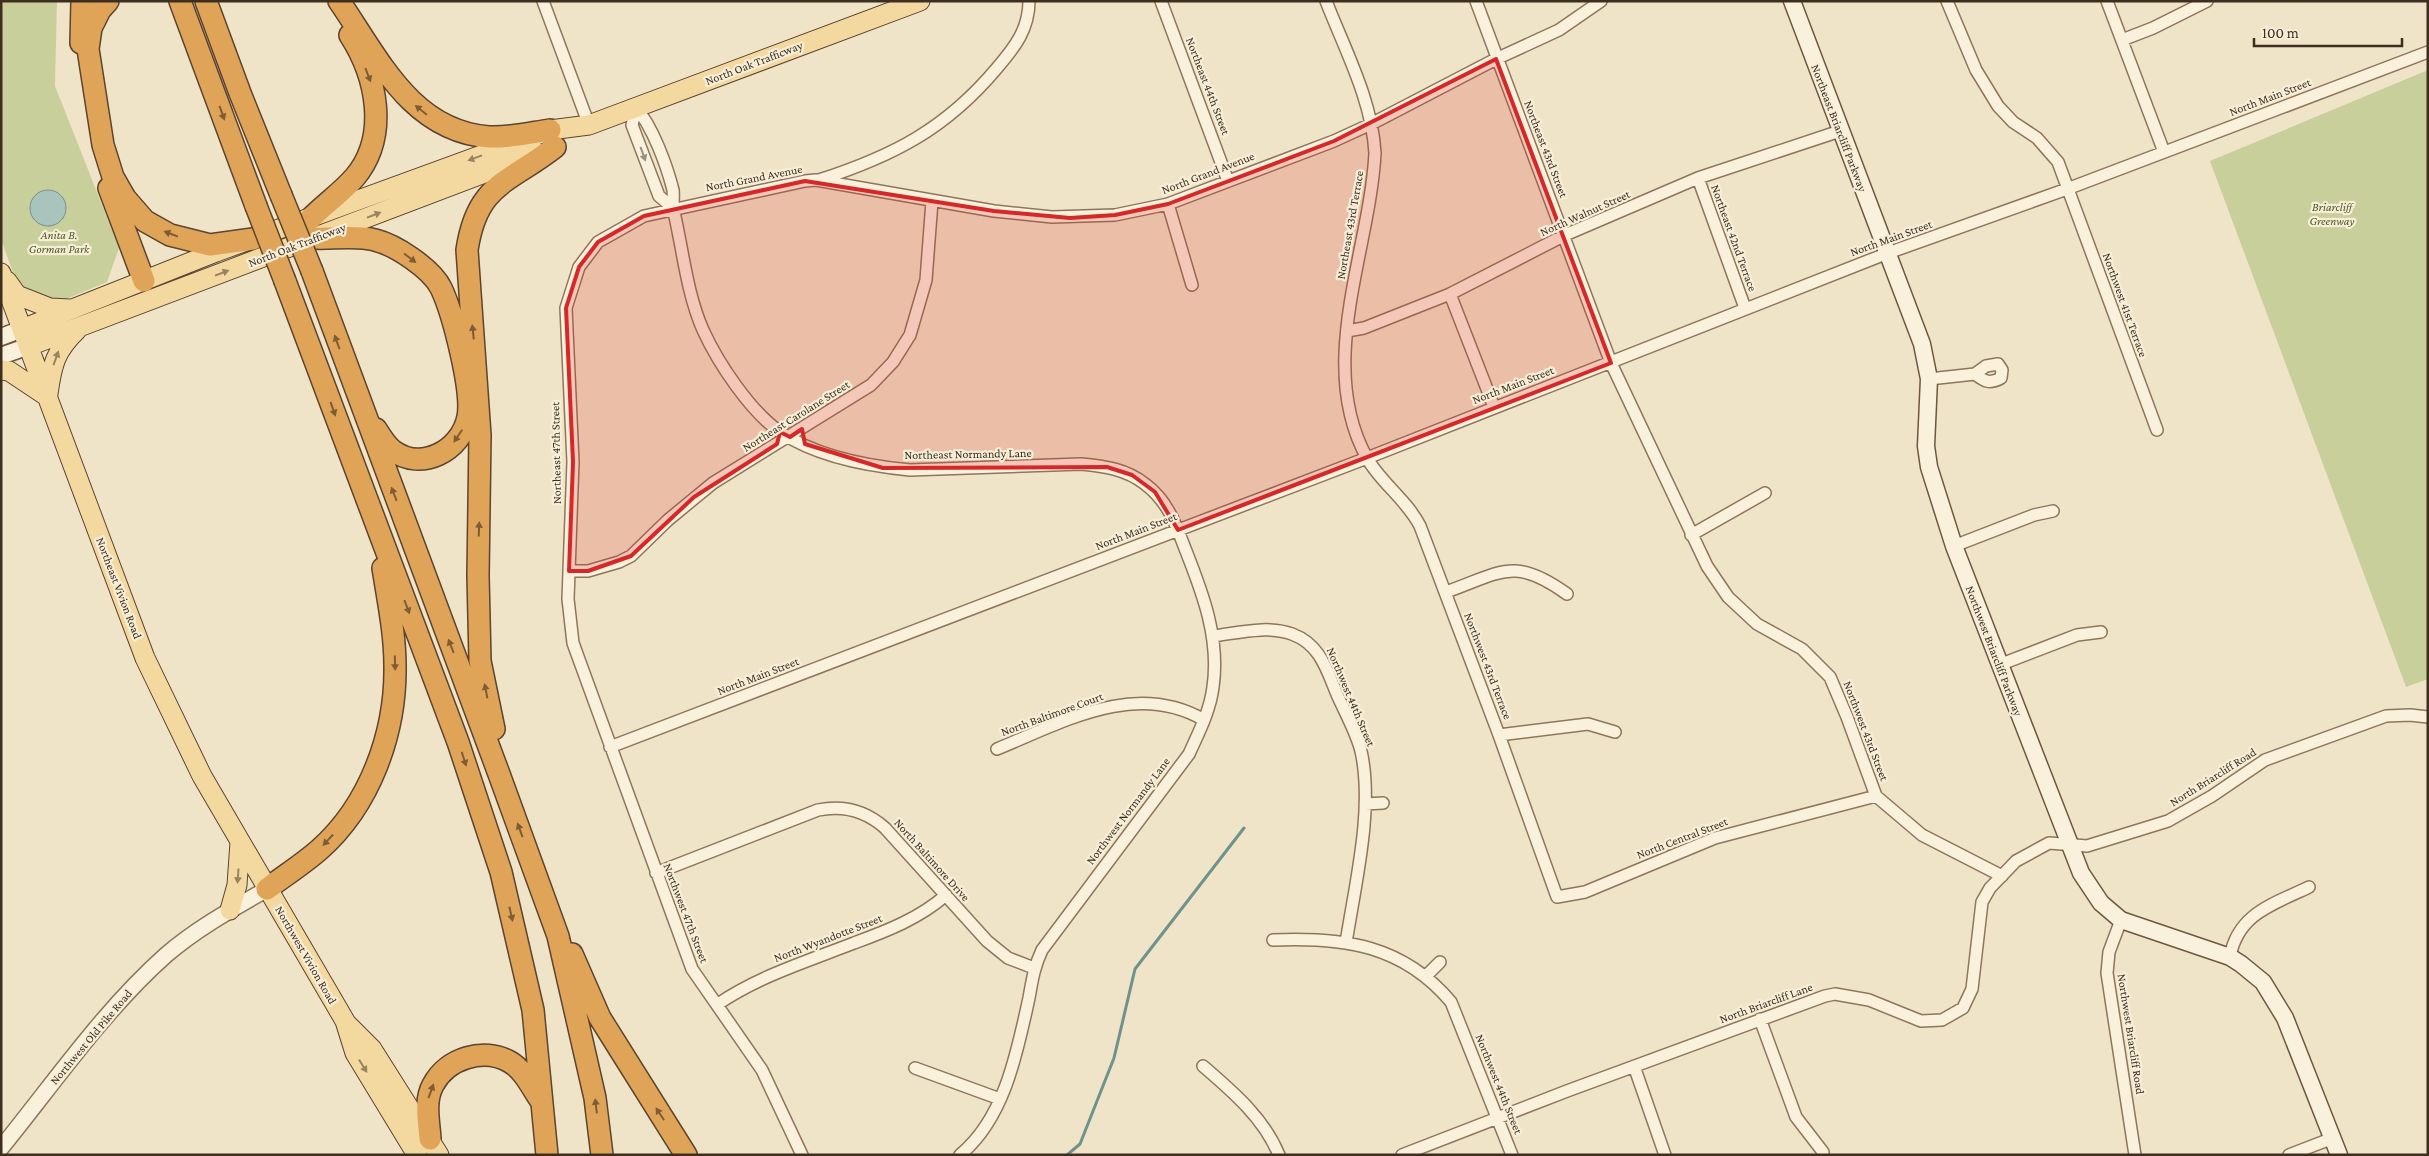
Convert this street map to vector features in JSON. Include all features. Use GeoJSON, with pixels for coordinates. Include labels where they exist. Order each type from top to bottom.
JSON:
{"type":"FeatureCollection","features":[{"type":"Feature","properties":{"kind":"highway"},"geometry":{"type":"LineString","coordinates":[[82,1],[80,37],[82,66],[93,137],[100,162],[144,281]]}},
{"type":"Feature","properties":{"kind":"highway"},"geometry":{"type":"LineString","coordinates":[[108,1],[100,10],[91,28],[88,49],[104,145],[113,177],[125,198],[145,221],[170,235],[210,245],[253,239]]}},
{"type":"Feature","properties":{"kind":"highway"},"geometry":{"type":"LineString","coordinates":[[162,1],[176,19],[190,52],[209,77]]}},
{"type":"Feature","properties":{"kind":"highway"},"geometry":{"type":"LineString","coordinates":[[180,1],[458,742],[501,872],[533,1010],[547,1155]]}},
{"type":"Feature","properties":{"kind":"highway"},"geometry":{"type":"LineString","coordinates":[[206,1],[240,93],[312,271],[360,404],[500,774],[558,936],[595,1098],[602,1155]]}},
{"type":"Feature","properties":{"kind":"highway"},"geometry":{"type":"LineString","coordinates":[[218,1],[234,52],[240,93]]}},
{"type":"Feature","properties":{"kind":"highway"},"geometry":{"type":"LineString","coordinates":[[329,1],[354,42],[372,86],[376,109],[375,133],[370,154],[356,175],[312,228],[374,240],[398,250],[427,271],[441,287],[458,339],[468,393],[468,417],[462,433],[439,456],[425,459],[408,458],[394,451],[386,444],[360,404]]}},
{"type":"Feature","properties":{"kind":"highway"},"geometry":{"type":"LineString","coordinates":[[339,1],[404,95],[427,116],[454,129],[488,136],[552,138]]}},
{"type":"Feature","properties":{"kind":"highway"},"geometry":{"type":"LineString","coordinates":[[500,774],[497,744],[480,661],[478,576],[480,435],[467,250],[472,226],[486,197],[515,172],[532,165],[552,138]]}},
{"type":"Feature","properties":{"kind":"highway"},"geometry":{"type":"LineString","coordinates":[[267,889],[319,850],[348,819],[372,777],[385,741],[391,713],[395,665],[394,636],[377,528]]}},
{"type":"Feature","properties":{"kind":"highway"},"geometry":{"type":"LineString","coordinates":[[536,876],[600,1018],[686,1155]]}},
{"type":"Feature","properties":{"kind":"highway"},"geometry":{"type":"LineString","coordinates":[[429,1150],[428,1102],[432,1086],[451,1065],[464,1059],[478,1055],[494,1056],[511,1062],[524,1075],[543,1105]]}},
{"type":"Feature","properties":{"kind":"main road","name":"North Oak Trafficway"},"geometry":{"type":"LineString","coordinates":[[1,337],[26,338],[81,326],[312,228],[920,1]]}},
{"type":"Feature","properties":{"kind":"main road","name":"Northeast Briarcliff Parkway"},"geometry":{"type":"LineString","coordinates":[[1792,1],[1888,253]]}},
{"type":"Feature","properties":{"kind":"main road","name":"North Oak Trafficway"},"geometry":{"type":"LineString","coordinates":[[1,356],[26,338],[74,309],[253,239],[312,228]]}},
{"type":"Feature","properties":{"kind":"main road"},"geometry":{"type":"LineString","coordinates":[[26,338],[59,323],[196,271],[216,252]]}},
{"type":"Feature","properties":{"kind":"main road","name":"Northwest Briarcliff Parkway"},"geometry":{"type":"LineString","coordinates":[[1888,253],[1922,344],[1929,379],[1926,446],[1929,467],[1954,546],[1999,666],[2069,845],[2086,880],[2101,903],[2121,920],[2230,957],[2263,982],[2285,1018],[2339,1155]]}},
{"type":"Feature","properties":{"kind":"main road"},"geometry":{"type":"LineString","coordinates":[[1,275],[17,295],[50,308],[74,309]]}},
{"type":"Feature","properties":{"kind":"main road","name":"Northeast Vivion Road"},"geometry":{"type":"LineString","coordinates":[[1,275],[146,658],[202,776],[267,889]]}},
{"type":"Feature","properties":{"kind":"main road"},"geometry":{"type":"LineString","coordinates":[[1,370],[10,371],[48,397],[52,370],[58,350],[81,326]]}},
{"type":"Feature","properties":{"kind":"main road"},"geometry":{"type":"LineString","coordinates":[[230,910],[237,885],[240,842]]}},
{"type":"Feature","properties":{"kind":"main road","name":"Northwest Vivion Road"},"geometry":{"type":"LineString","coordinates":[[267,889],[344,1021],[372,1048],[429,1150]]}},
{"type":"Feature","properties":{"kind":"street"},"geometry":{"type":"LineString","coordinates":[[543,1],[589,125]]}},
{"type":"Feature","properties":{"kind":"street"},"geometry":{"type":"LineString","coordinates":[[816,180],[851,170],[881,158],[932,130],[969,99],[988,79],[1022,35],[1029,16],[1029,1]]}},
{"type":"Feature","properties":{"kind":"street","name":"Northeast 44th Street"},"geometry":{"type":"LineString","coordinates":[[1160,1],[1228,181]]}},
{"type":"Feature","properties":{"kind":"street","name":"Northeast 43rd Terrace"},"geometry":{"type":"LineString","coordinates":[[1326,1],[1374,137],[1374,168],[1346,331],[1346,396],[1367,458]]}},
{"type":"Feature","properties":{"kind":"street","name":"Northeast 43rd Street"},"geometry":{"type":"LineString","coordinates":[[1476,1],[1496,59],[1565,235],[1611,363]]}},
{"type":"Feature","properties":{"kind":"street","name":"North Grand Avenue"},"geometry":{"type":"LineString","coordinates":[[673,208],[816,180],[994,211],[1070,218],[1115,215],[1168,204],[1334,141],[1371,124],[1496,59],[1559,30],[1601,1]]}},
{"type":"Feature","properties":{"kind":"street","name":"Northwest 41st Terrace"},"geometry":{"type":"LineString","coordinates":[[1947,1],[1964,45],[1983,85],[1998,106],[2013,122],[2037,138],[2058,162],[2157,430]]}},
{"type":"Feature","properties":{"kind":"street"},"geometry":{"type":"LineString","coordinates":[[2107,1],[2164,152]]}},
{"type":"Feature","properties":{"kind":"street"},"geometry":{"type":"LineString","coordinates":[[2122,40],[2153,28],[2207,1]]}},
{"type":"Feature","properties":{"kind":"street","name":"North Main Street"},"geometry":{"type":"LineString","coordinates":[[610,747],[1367,458],[1494,406],[1611,363],[1745,308],[1888,253],[2067,189],[2428,52]]}},
{"type":"Feature","properties":{"kind":"street","name":"Northeast Normandy Lane"},"geometry":{"type":"LineString","coordinates":[[636,108],[632,125],[659,196],[673,208]]}},
{"type":"Feature","properties":{"kind":"street","name":"Northeast Normandy Lane"},"geometry":{"type":"LineString","coordinates":[[636,108],[648,120],[673,189],[673,208],[694,305],[703,329],[728,374],[743,394],[777,429],[806,444],[883,468],[910,470],[1081,464],[1107,467],[1132,475],[1155,492],[1172,515],[1178,530]]}},
{"type":"Feature","properties":{"kind":"street","name":"North Walnut Street"},"geometry":{"type":"LineString","coordinates":[[1346,331],[1364,328],[1450,294],[1565,235],[1698,178],[1840,131]]}},
{"type":"Feature","properties":{"kind":"street"},"geometry":{"type":"LineString","coordinates":[[851,170],[852,187]]}},
{"type":"Feature","properties":{"kind":"street","name":"Northeast 42nd Terrace"},"geometry":{"type":"LineString","coordinates":[[1698,178],[1745,308]]}},
{"type":"Feature","properties":{"kind":"street","name":"Northeast Carolane Street"},"geometry":{"type":"LineString","coordinates":[[569,571],[597,568],[631,556],[694,497],[871,385],[893,362],[907,342],[926,280],[932,201]]}},
{"type":"Feature","properties":{"kind":"street"},"geometry":{"type":"LineString","coordinates":[[1168,204],[1192,285]]}},
{"type":"Feature","properties":{"kind":"street","name":"Northeast 47th Street"},"geometry":{"type":"LineString","coordinates":[[610,747],[573,643],[568,606],[572,462],[566,308],[579,267],[598,242],[644,216],[673,208]]}},
{"type":"Feature","properties":{"kind":"street"},"geometry":{"type":"LineString","coordinates":[[1450,294],[1494,406]]}},
{"type":"Feature","properties":{"kind":"street","name":"Northwest 43rd Street"},"geometry":{"type":"LineString","coordinates":[[1611,363],[1707,566],[1728,597],[1758,624],[1802,649],[1830,677],[1848,718],[1876,796],[1922,835],[2002,876]]}},
{"type":"Feature","properties":{"kind":"street"},"geometry":{"type":"LineString","coordinates":[[1929,379],[1975,374]]}},
{"type":"Feature","properties":{"kind":"street"},"geometry":{"type":"LineString","coordinates":[[806,426],[803,436],[806,444]]}},
{"type":"Feature","properties":{"kind":"street"},"geometry":{"type":"LineString","coordinates":[[777,429],[779,437],[777,444]]}},
{"type":"Feature","properties":{"kind":"street","name":"Northwest 43rd Terrace"},"geometry":{"type":"LineString","coordinates":[[1367,458],[1414,514],[1446,592],[1500,735],[1558,897]]}},
{"type":"Feature","properties":{"kind":"street"},"geometry":{"type":"LineString","coordinates":[[1691,535],[1765,493]]}},
{"type":"Feature","properties":{"kind":"street"},"geometry":{"type":"LineString","coordinates":[[1954,546],[2034,515],[2052,512]]}},
{"type":"Feature","properties":{"kind":"street","name":"Northwest Normandy Lane"},"geometry":{"type":"LineString","coordinates":[[960,1155],[983,1132],[1000,1099],[1014,1058],[1034,968],[1042,950],[1076,902],[1189,754],[1204,720],[1213,687],[1213,636],[1203,595],[1178,530]]}},
{"type":"Feature","properties":{"kind":"street"},"geometry":{"type":"LineString","coordinates":[[1446,592],[1511,570],[1531,572],[1547,579],[1568,594]]}},
{"type":"Feature","properties":{"kind":"street","name":"Northwest 44th Street"},"geometry":{"type":"LineString","coordinates":[[1213,636],[1273,630],[1294,635],[1318,651],[1360,749],[1365,804],[1346,943]]}},
{"type":"Feature","properties":{"kind":"street"},"geometry":{"type":"LineString","coordinates":[[1999,666],[2077,635],[2101,632]]}},
{"type":"Feature","properties":{"kind":"street","name":"North Baltimore Court"},"geometry":{"type":"LineString","coordinates":[[997,749],[1109,707],[1136,702],[1149,702],[1176,708],[1204,720]]}},
{"type":"Feature","properties":{"kind":"street","name":"North Briarcliff Road"},"geometry":{"type":"LineString","coordinates":[[2069,845],[2087,846],[2168,821],[2212,796],[2249,769],[2281,753],[2386,716],[2410,715],[2428,717]]}},
{"type":"Feature","properties":{"kind":"street"},"geometry":{"type":"LineString","coordinates":[[1500,735],[1588,724],[1615,732]]}},
{"type":"Feature","properties":{"kind":"street","name":"Northwest 47th Street"},"geometry":{"type":"LineString","coordinates":[[610,747],[692,969],[762,1070],[802,1155]]}},
{"type":"Feature","properties":{"kind":"street","name":"North Central Street"},"geometry":{"type":"LineString","coordinates":[[1558,897],[1585,892],[1715,838],[1876,796]]}},
{"type":"Feature","properties":{"kind":"street"},"geometry":{"type":"LineString","coordinates":[[1365,804],[1383,803]]}},
{"type":"Feature","properties":{"kind":"street","name":"North Baltimore Drive"},"geometry":{"type":"LineString","coordinates":[[656,873],[811,813],[826,809],[847,809],[868,815],[880,823],[997,950],[1034,968]]}},
{"type":"Feature","properties":{"kind":"street","name":"North Briarcliff Lane"},"geometry":{"type":"LineString","coordinates":[[1402,1155],[1819,997],[1835,994],[1869,1000],[1921,1022],[1942,1020],[1963,1008],[1972,989],[1980,909],[1990,888],[2016,861],[2049,844],[2069,845]]}},
{"type":"Feature","properties":{"kind":"street"},"geometry":{"type":"LineString","coordinates":[[2230,957],[2237,935],[2254,914],[2309,887]]}},
{"type":"Feature","properties":{"kind":"street","name":"Northwest Old Pike Road"},"geometry":{"type":"LineString","coordinates":[[1,1148],[122,996],[166,955],[208,923],[267,889]]}},
{"type":"Feature","properties":{"kind":"street","name":"North Wyandotte Street"},"geometry":{"type":"LineString","coordinates":[[718,1004],[765,977],[888,930],[929,909],[946,894]]}},
{"type":"Feature","properties":{"kind":"street","name":"Northwest Briarcliff Road"},"geometry":{"type":"LineString","coordinates":[[2121,920],[2108,952],[2107,972],[2135,1155]]}},
{"type":"Feature","properties":{"kind":"street","name":"Northwest 44th Street"},"geometry":{"type":"LineString","coordinates":[[1273,940],[1346,943],[1386,953],[1413,966],[1426,976],[1452,1002],[1512,1155]]}},
{"type":"Feature","properties":{"kind":"street"},"geometry":{"type":"LineString","coordinates":[[1426,976],[1440,962]]}},
{"type":"Feature","properties":{"kind":"street"},"geometry":{"type":"LineString","coordinates":[[1760,1019],[1796,1117],[1823,1152]]}},
{"type":"Feature","properties":{"kind":"street"},"geometry":{"type":"LineString","coordinates":[[1203,1066],[1236,1094],[1266,1131],[1279,1155]]}},
{"type":"Feature","properties":{"kind":"street"},"geometry":{"type":"LineString","coordinates":[[1634,1066],[1665,1155]]}},
{"type":"Feature","properties":{"kind":"street"},"geometry":{"type":"LineString","coordinates":[[915,1068],[1000,1099]]}},
{"type":"Feature","properties":{"kind":"street"},"geometry":{"type":"LineString","coordinates":[[2289,1155],[2333,1138]]}},
{"type":"Feature","properties":{"kind":"highlighted area"},"geometry":{"type":"Polygon","coordinates":[[[1496,59],[1611,363],[1178,530],[1155,492],[1132,475],[1107,467],[883,468],[805,444],[802,429],[790,437],[780,432],[777,444],[694,497],[631,556],[588,571],[569,571],[573,462],[566,308],[579,267],[598,242],[644,216],[805,181],[994,211],[1070,218],[1115,215],[1168,204],[1334,141],[1496,59]]]}},
{"type":"Feature","properties":{"kind":"green space","name":"Anita B. Gorman Park"},"geometry":{"type":"Polygon","coordinates":[[[1,1],[57,1],[55,86],[119,248],[107,282],[54,304],[21,295],[1,239],[1,1]]]}},
{"type":"Feature","properties":{"kind":"green space","name":"Briarcliff Greenway"},"geometry":{"type":"Polygon","coordinates":[[[2428,70],[2428,679],[2406,687],[2210,161],[2428,70]]]}},
{"type":"Feature","properties":{"kind":"water"},"geometry":{"type":"Polygon","coordinates":[[[48,190],[55,191],[61,195],[65,201],[65,215],[61,221],[55,225],[48,226],[41,225],[35,221],[31,215],[30,208],[31,201],[35,195],[41,191],[48,190]]]}},
{"type":"Feature","properties":{"kind":"waterway"},"geometry":{"type":"LineString","coordinates":[[1067,1155],[1080,1144],[1114,1058],[1135,969],[1244,828]]}}]}
